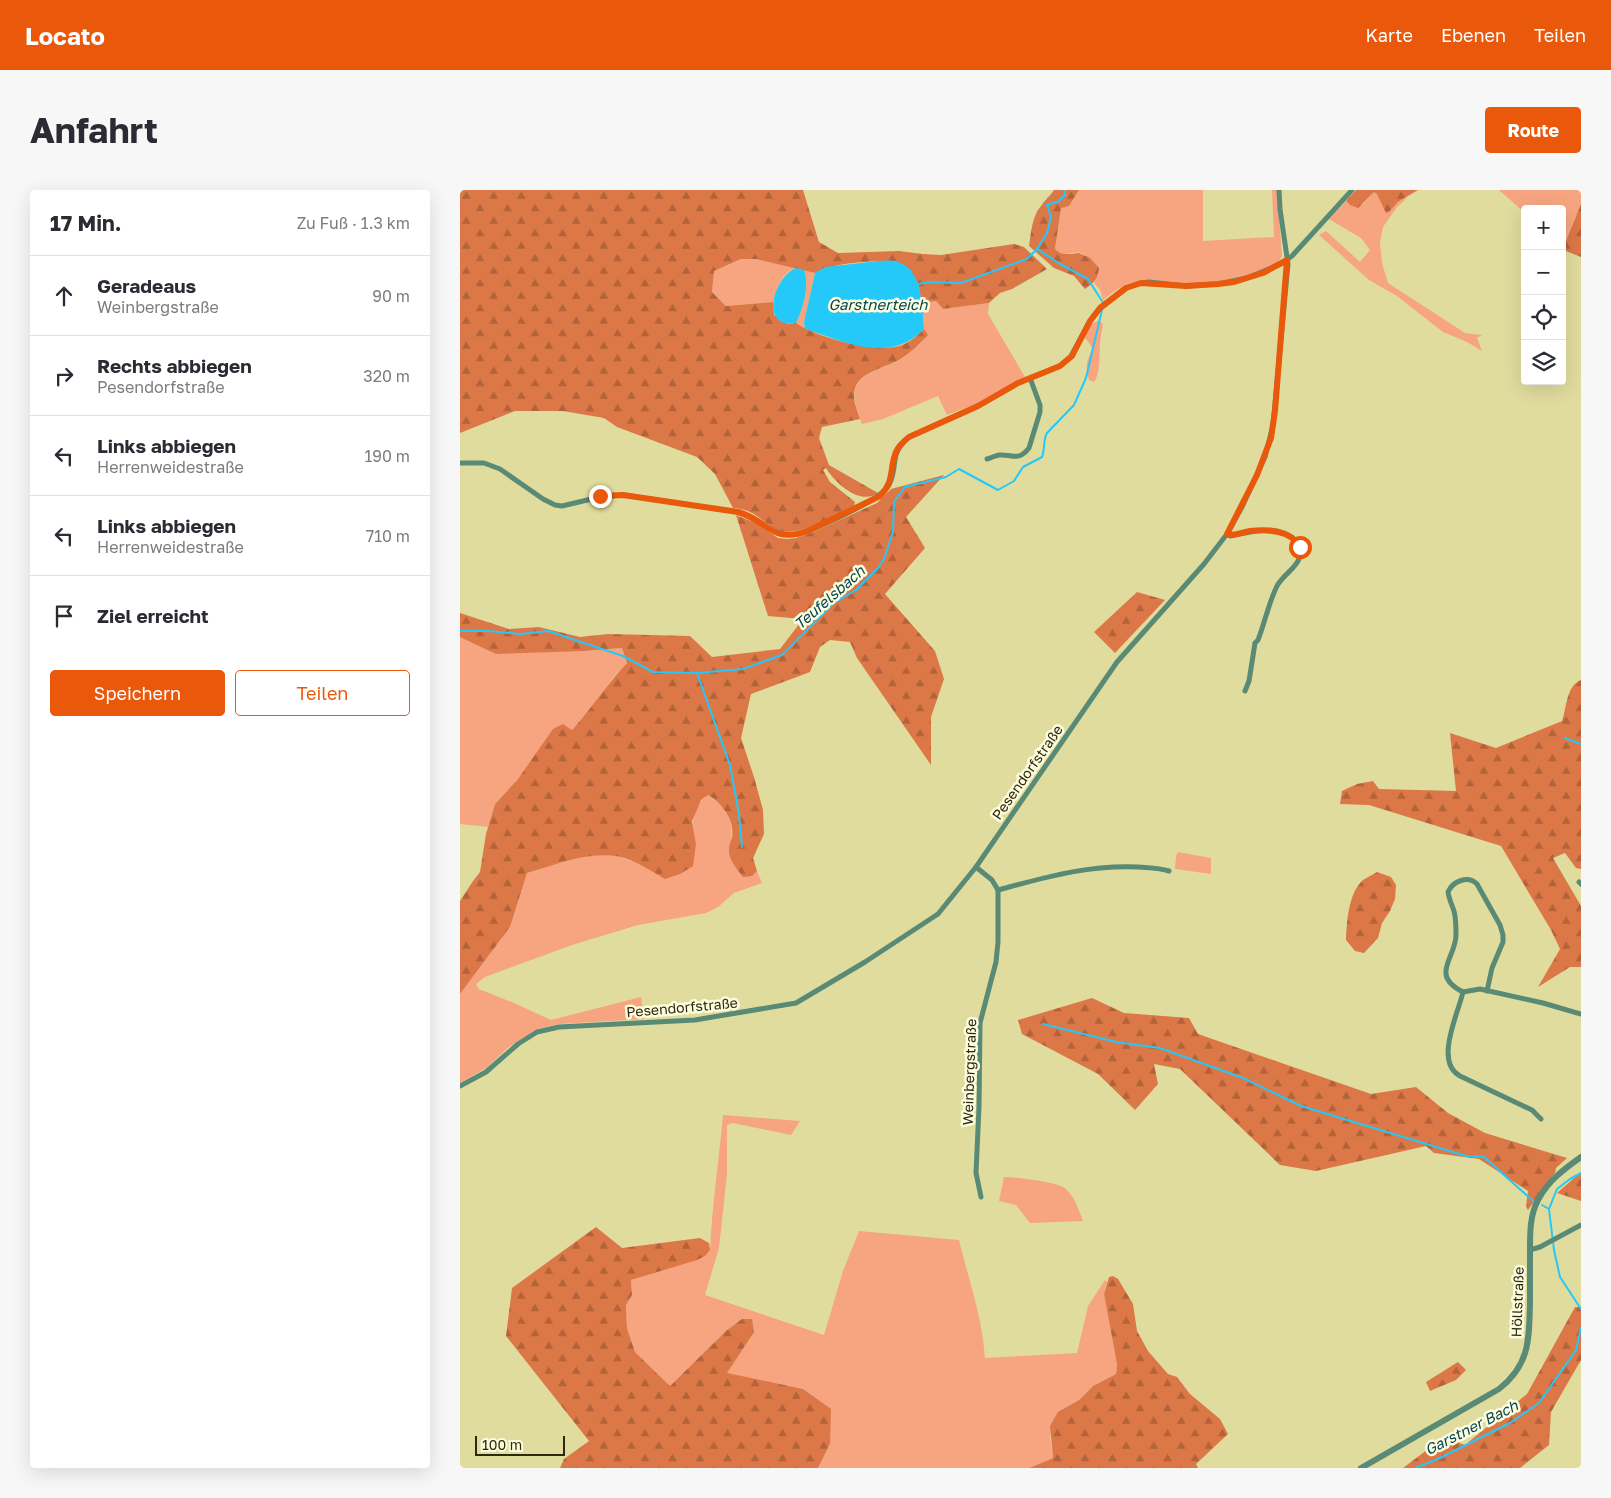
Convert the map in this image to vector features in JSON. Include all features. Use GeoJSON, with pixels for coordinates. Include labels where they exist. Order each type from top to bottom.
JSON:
{"type":"FeatureCollection","features":[{"type":"Feature","properties":{"kind":"street","name":"Pesendorfstraße"},"geometry":{"type":"LineString","coordinates":[[460,1086],[486,1072],[518,1044],[537,1032],[559,1026],[695,1020],[796,1003],[865,962],[938,914],[976,866],[1117,662],[1214,552],[1227,534],[1257,475],[1271,438],[1275,411],[1287,260],[1279,190]]}},
{"type":"Feature","properties":{"kind":"street"},"geometry":{"type":"LineString","coordinates":[[460,463],[484,464],[500,469],[543,499],[555,505],[562,506],[600,496],[623,495],[738,512],[755,518],[776,533],[789,536],[798,534],[880,496],[891,480],[895,453],[909,437],[978,406],[1013,385],[1052,370],[1067,361],[1076,349],[1090,321],[1100,308],[1126,288],[1141,283],[1202,286],[1226,283],[1263,273],[1287,260],[1352,190]]}},
{"type":"Feature","properties":{"kind":"street"},"geometry":{"type":"LineString","coordinates":[[987,460],[999,455],[1018,457],[1029,448],[1040,412],[1040,406],[1030,378]]}},
{"type":"Feature","properties":{"kind":"street"},"geometry":{"type":"LineString","coordinates":[[1227,534],[1233,535],[1259,530],[1275,531],[1298,543],[1300,552],[1297,563],[1282,579],[1275,591],[1258,640],[1255,643],[1249,681],[1244,691]]}},
{"type":"Feature","properties":{"kind":"street"},"geometry":{"type":"LineString","coordinates":[[1242,683],[1249,681]]}},
{"type":"Feature","properties":{"kind":"street"},"geometry":{"type":"LineString","coordinates":[[976,866],[992,880],[998,890],[1072,871],[1116,866],[1161,868],[1169,871]]}},
{"type":"Feature","properties":{"kind":"street"},"geometry":{"type":"LineString","coordinates":[[1487,991],[1492,968],[1503,942],[1503,934],[1477,884],[1473,880],[1468,879],[1454,884],[1448,892],[1454,913],[1456,937],[1445,968],[1450,983],[1463,992],[1476,989],[1487,991],[1543,1002],[1581,1014]]}},
{"type":"Feature","properties":{"kind":"street","name":"Weinbergstraße"},"geometry":{"type":"LineString","coordinates":[[981,1197],[976,1173],[980,1023],[998,942],[998,890]]}},
{"type":"Feature","properties":{"kind":"street"},"geometry":{"type":"LineString","coordinates":[[1463,992],[1448,1043],[1449,1061],[1454,1072],[1532,1110],[1541,1119]]}},
{"type":"Feature","properties":{"kind":"street","name":"Höllstraße"},"geometry":{"type":"LineString","coordinates":[[1361,1468],[1499,1389],[1511,1379],[1524,1358],[1529,1340],[1531,1223],[1539,1198],[1558,1174],[1581,1157]]}},
{"type":"Feature","properties":{"kind":"street"},"geometry":{"type":"LineString","coordinates":[[1530,1250],[1581,1225]]}},
{"type":"Feature","properties":{"kind":"shaded area"},"geometry":{"type":"Polygon","coordinates":[[[1079,190],[1203,190],[1203,241],[1274,237],[1272,190],[1277,190],[1282,256],[1276,263],[1266,269],[1239,278],[1196,283],[1142,281],[1122,286],[1103,300],[1100,290],[1094,283],[1098,275],[1085,256],[1080,253],[1067,254],[1055,249],[1061,207],[1069,206],[1079,190]]]}},
{"type":"Feature","properties":{"kind":"shaded area"},"geometry":{"type":"Polygon","coordinates":[[[1499,190],[1581,190],[1581,204],[1566,241],[1566,205],[1521,205],[1521,209],[1499,190]]]}},
{"type":"Feature","properties":{"kind":"shaded area"},"geometry":{"type":"Polygon","coordinates":[[[1374,192],[1377,193],[1389,212],[1398,202],[1408,197],[1397,207],[1383,227],[1380,242],[1382,263],[1388,283],[1465,333],[1482,335],[1477,338],[1482,351],[1467,342],[1443,332],[1397,296],[1369,280],[1319,235],[1326,231],[1360,262],[1370,250],[1361,238],[1329,219],[1346,201],[1350,205],[1363,204],[1374,192]]]}},
{"type":"Feature","properties":{"kind":"shaded area"},"geometry":{"type":"Polygon","coordinates":[[[741,259],[755,259],[796,268],[783,278],[773,302],[726,306],[712,292],[714,271],[741,259]]]}},
{"type":"Feature","properties":{"kind":"shaded area"},"geometry":{"type":"Polygon","coordinates":[[[804,270],[815,273],[804,322],[805,329],[796,323],[805,297],[806,276],[804,270]]]}},
{"type":"Feature","properties":{"kind":"shaded area"},"geometry":{"type":"Polygon","coordinates":[[[936,301],[943,309],[989,303],[988,314],[1025,377],[976,404],[947,415],[938,396],[883,419],[862,424],[856,406],[856,387],[866,376],[902,359],[921,342],[927,335],[924,329],[922,303],[936,301]]]}},
{"type":"Feature","properties":{"kind":"shaded area"},"geometry":{"type":"Polygon","coordinates":[[[1097,321],[1103,325],[1100,340],[1099,369],[1094,382],[1089,380],[1087,368],[1092,348],[1085,338],[1088,328],[1097,321]]]}},
{"type":"Feature","properties":{"kind":"shaded area"},"geometry":{"type":"Polygon","coordinates":[[[460,637],[584,651],[622,648],[627,663],[572,730],[518,779],[495,804],[488,827],[460,824],[460,637]]]}},
{"type":"Feature","properties":{"kind":"shaded area"},"geometry":{"type":"Polygon","coordinates":[[[708,795],[721,806],[729,819],[732,833],[729,849],[751,876],[757,871],[762,883],[734,893],[718,907],[706,913],[638,925],[572,945],[485,977],[476,984],[479,989],[551,1020],[641,997],[644,1019],[559,1024],[538,1029],[510,1046],[486,1068],[460,1083],[460,994],[510,927],[527,873],[578,858],[598,855],[622,858],[645,867],[696,844],[693,817],[698,805],[708,795]]]}},
{"type":"Feature","properties":{"kind":"shaded area"},"geometry":{"type":"Polygon","coordinates":[[[1178,852],[1211,858],[1211,874],[1175,869],[1178,852]]]}},
{"type":"Feature","properties":{"kind":"shaded area"},"geometry":{"type":"Polygon","coordinates":[[[723,1115],[800,1121],[791,1135],[733,1123],[727,1125],[727,1174],[719,1248],[705,1295],[824,1335],[843,1271],[859,1231],[959,1240],[978,1313],[985,1358],[1077,1353],[1088,1306],[1105,1280],[1107,1282],[1104,1294],[1117,1364],[1116,1374],[1093,1386],[1079,1400],[1058,1412],[1050,1437],[1053,1458],[1029,1468],[818,1468],[830,1444],[803,1389],[726,1374],[753,1332],[726,1331],[670,1386],[635,1352],[627,1328],[626,1305],[632,1295],[631,1280],[710,1250],[723,1115]]]}},
{"type":"Feature","properties":{"kind":"shaded area"},"geometry":{"type":"Polygon","coordinates":[[[1004,1177],[1036,1180],[1062,1186],[1072,1196],[1083,1221],[1030,1223],[1016,1205],[999,1201],[1004,1177]]]}},
{"type":"Feature","properties":{"kind":"green space"},"geometry":{"type":"Polygon","coordinates":[[[460,190],[803,190],[819,242],[838,253],[899,251],[941,255],[1014,244],[1024,247],[1047,269],[1012,289],[1000,293],[989,303],[943,309],[936,301],[922,303],[918,284],[896,261],[844,264],[815,273],[756,259],[741,259],[714,271],[712,292],[726,306],[773,302],[774,315],[788,324],[796,323],[831,338],[861,345],[889,348],[906,343],[924,329],[928,335],[903,358],[867,374],[857,383],[854,397],[860,419],[822,427],[819,438],[829,465],[878,493],[864,497],[856,495],[835,480],[826,468],[823,470],[830,482],[855,502],[854,506],[804,529],[783,531],[774,528],[751,513],[733,508],[715,474],[697,457],[617,427],[604,418],[563,411],[515,411],[460,433],[460,190]]]}},
{"type":"Feature","properties":{"kind":"green space"},"geometry":{"type":"Polygon","coordinates":[[[1054,190],[1079,190],[1069,206],[1061,208],[1055,249],[1063,254],[1079,253],[1090,258],[1099,268],[1095,280],[1085,289],[1074,276],[1054,268],[1029,246],[1032,225],[1038,210],[1054,190]]]}},
{"type":"Feature","properties":{"kind":"green space"},"geometry":{"type":"Polygon","coordinates":[[[1356,190],[1418,190],[1398,202],[1386,213],[1377,194],[1374,192],[1358,208],[1350,205],[1346,201],[1356,190]]]}},
{"type":"Feature","properties":{"kind":"green space"},"geometry":{"type":"Polygon","coordinates":[[[1581,204],[1581,257],[1566,251],[1566,241],[1581,204]]]}},
{"type":"Feature","properties":{"kind":"green space"},"geometry":{"type":"Polygon","coordinates":[[[944,475],[906,517],[925,548],[885,594],[935,651],[944,679],[931,717],[931,765],[857,658],[850,642],[830,640],[820,647],[810,672],[751,694],[741,738],[763,810],[764,834],[753,858],[757,871],[752,876],[743,877],[731,860],[729,849],[732,831],[729,819],[723,808],[708,795],[701,800],[692,821],[696,844],[693,866],[680,874],[665,879],[630,860],[604,855],[578,858],[527,873],[510,927],[460,994],[460,901],[480,872],[486,834],[495,804],[518,779],[553,729],[563,724],[572,730],[627,663],[622,648],[496,654],[460,637],[460,613],[509,629],[539,627],[580,637],[608,634],[690,636],[712,657],[780,649],[803,619],[768,616],[736,515],[756,523],[778,538],[796,538],[877,503],[891,489],[944,475]]]}},
{"type":"Feature","properties":{"kind":"green space"},"geometry":{"type":"Polygon","coordinates":[[[1137,592],[1165,600],[1115,653],[1094,632],[1137,592]]]}},
{"type":"Feature","properties":{"kind":"green space"},"geometry":{"type":"Polygon","coordinates":[[[1581,680],[1581,869],[1576,868],[1565,853],[1553,858],[1581,906],[1581,967],[1570,967],[1538,987],[1560,949],[1551,930],[1501,846],[1369,805],[1340,804],[1342,791],[1357,784],[1373,781],[1379,789],[1456,791],[1450,733],[1496,748],[1562,721],[1572,687],[1581,680]]]}},
{"type":"Feature","properties":{"kind":"green space"},"geometry":{"type":"Polygon","coordinates":[[[1377,872],[1391,877],[1396,885],[1395,899],[1382,923],[1378,938],[1364,953],[1355,951],[1346,940],[1348,916],[1351,900],[1358,886],[1363,880],[1377,872]]]}},
{"type":"Feature","properties":{"kind":"green space"},"geometry":{"type":"Polygon","coordinates":[[[1092,998],[1124,1013],[1189,1018],[1198,1034],[1371,1094],[1416,1087],[1448,1113],[1485,1133],[1567,1158],[1556,1168],[1555,1173],[1528,1210],[1526,1206],[1528,1191],[1479,1159],[1434,1153],[1426,1146],[1316,1171],[1280,1165],[1180,1069],[1154,1064],[1158,1084],[1135,1110],[1098,1074],[1022,1034],[1018,1020],[1092,998]]]}},
{"type":"Feature","properties":{"kind":"green space"},"geometry":{"type":"Polygon","coordinates":[[[1581,1172],[1581,1201],[1557,1193],[1581,1172]]]}},
{"type":"Feature","properties":{"kind":"green space"},"geometry":{"type":"Polygon","coordinates":[[[596,1227],[622,1248],[700,1238],[709,1243],[710,1250],[705,1256],[697,1260],[631,1280],[632,1295],[626,1305],[627,1328],[635,1352],[670,1386],[726,1331],[742,1319],[752,1319],[754,1332],[727,1373],[803,1389],[831,1409],[830,1444],[818,1468],[560,1468],[564,1459],[589,1441],[506,1336],[512,1288],[596,1227]]]}},
{"type":"Feature","properties":{"kind":"green space"},"geometry":{"type":"Polygon","coordinates":[[[1113,1276],[1118,1279],[1133,1304],[1137,1331],[1148,1351],[1168,1374],[1177,1377],[1190,1394],[1220,1419],[1228,1434],[1196,1464],[1198,1468],[1029,1468],[1053,1458],[1050,1426],[1058,1412],[1079,1400],[1093,1386],[1116,1374],[1117,1364],[1104,1294],[1109,1277],[1113,1276]]]}},
{"type":"Feature","properties":{"kind":"green space"},"geometry":{"type":"Polygon","coordinates":[[[1575,1307],[1581,1307],[1581,1360],[1551,1412],[1549,1445],[1520,1468],[1403,1468],[1444,1437],[1465,1445],[1527,1394],[1575,1307]]]}},
{"type":"Feature","properties":{"kind":"green space"},"geometry":{"type":"Polygon","coordinates":[[[1458,1362],[1466,1370],[1456,1380],[1430,1391],[1426,1382],[1458,1362]]]}},
{"type":"Feature","properties":{"kind":"water","name":"Garstnerteich"},"geometry":{"type":"Polygon","coordinates":[[[894,261],[904,264],[911,270],[919,288],[924,329],[911,340],[896,346],[882,348],[851,344],[805,329],[804,322],[815,273],[825,267],[894,261]]]}},
{"type":"Feature","properties":{"kind":"water"},"geometry":{"type":"Polygon","coordinates":[[[796,268],[804,270],[806,276],[805,297],[796,323],[784,323],[777,319],[774,311],[776,291],[781,281],[796,268]]]}},
{"type":"Feature","properties":{"kind":"waterway","name":"Teufelsbach"},"geometry":{"type":"LineString","coordinates":[[918,284],[931,282],[961,283],[1027,259],[1037,249],[1047,233],[1051,217],[1047,205],[1059,201],[1065,195],[1065,190]]}},
{"type":"Feature","properties":{"kind":"waterway","name":"Teufelsbach"},"geometry":{"type":"LineString","coordinates":[[1037,249],[1088,279],[1102,301]]}},
{"type":"Feature","properties":{"kind":"waterway","name":"Teufelsbach"},"geometry":{"type":"LineString","coordinates":[[460,631],[521,634],[548,631],[623,656],[653,672],[697,673],[743,669],[782,655],[834,603],[856,590],[878,568],[884,559],[893,532],[894,502],[905,487],[946,477],[959,469],[998,490],[1014,481],[1023,467],[1042,457],[1047,433],[1074,405],[1086,378],[1102,310]]}},
{"type":"Feature","properties":{"kind":"waterway"},"geometry":{"type":"LineString","coordinates":[[697,673],[730,765],[739,814],[742,847]]}},
{"type":"Feature","properties":{"kind":"waterway"},"geometry":{"type":"LineString","coordinates":[[1565,738],[1581,744]]}},
{"type":"Feature","properties":{"kind":"waterway"},"geometry":{"type":"LineString","coordinates":[[1043,1024],[1116,1042],[1160,1048],[1243,1078],[1301,1106],[1466,1156],[1484,1157],[1533,1201]]}},
{"type":"Feature","properties":{"kind":"waterway","name":"Garstner Bach"},"geometry":{"type":"LineString","coordinates":[[1581,1173],[1557,1189],[1549,1209],[1554,1250],[1560,1277],[1581,1309]]}},
{"type":"Feature","properties":{"kind":"waterway","name":"Garstner Bach"},"geometry":{"type":"LineString","coordinates":[[1542,1205],[1549,1209]]}},
{"type":"Feature","properties":{"kind":"waterway","name":"Garstner Bach"},"geometry":{"type":"LineString","coordinates":[[1415,1468],[1438,1459],[1510,1423],[1539,1403],[1576,1350],[1581,1328]]}},
{"type":"Feature","properties":{"kind":"route"},"geometry":{"type":"LineString","coordinates":[[600,496],[623,495],[738,512],[755,518],[769,529],[782,535],[789,536],[808,531],[880,496],[891,480],[895,453],[909,437],[991,400],[1013,385],[1052,370],[1067,361],[1072,356],[1090,321],[1100,308],[1118,292],[1132,285],[1149,282],[1202,286],[1234,282],[1263,273],[1287,260],[1275,411],[1271,438],[1257,475],[1227,534],[1230,536],[1259,530],[1275,531],[1287,535],[1298,543],[1300,547]]}}]}
